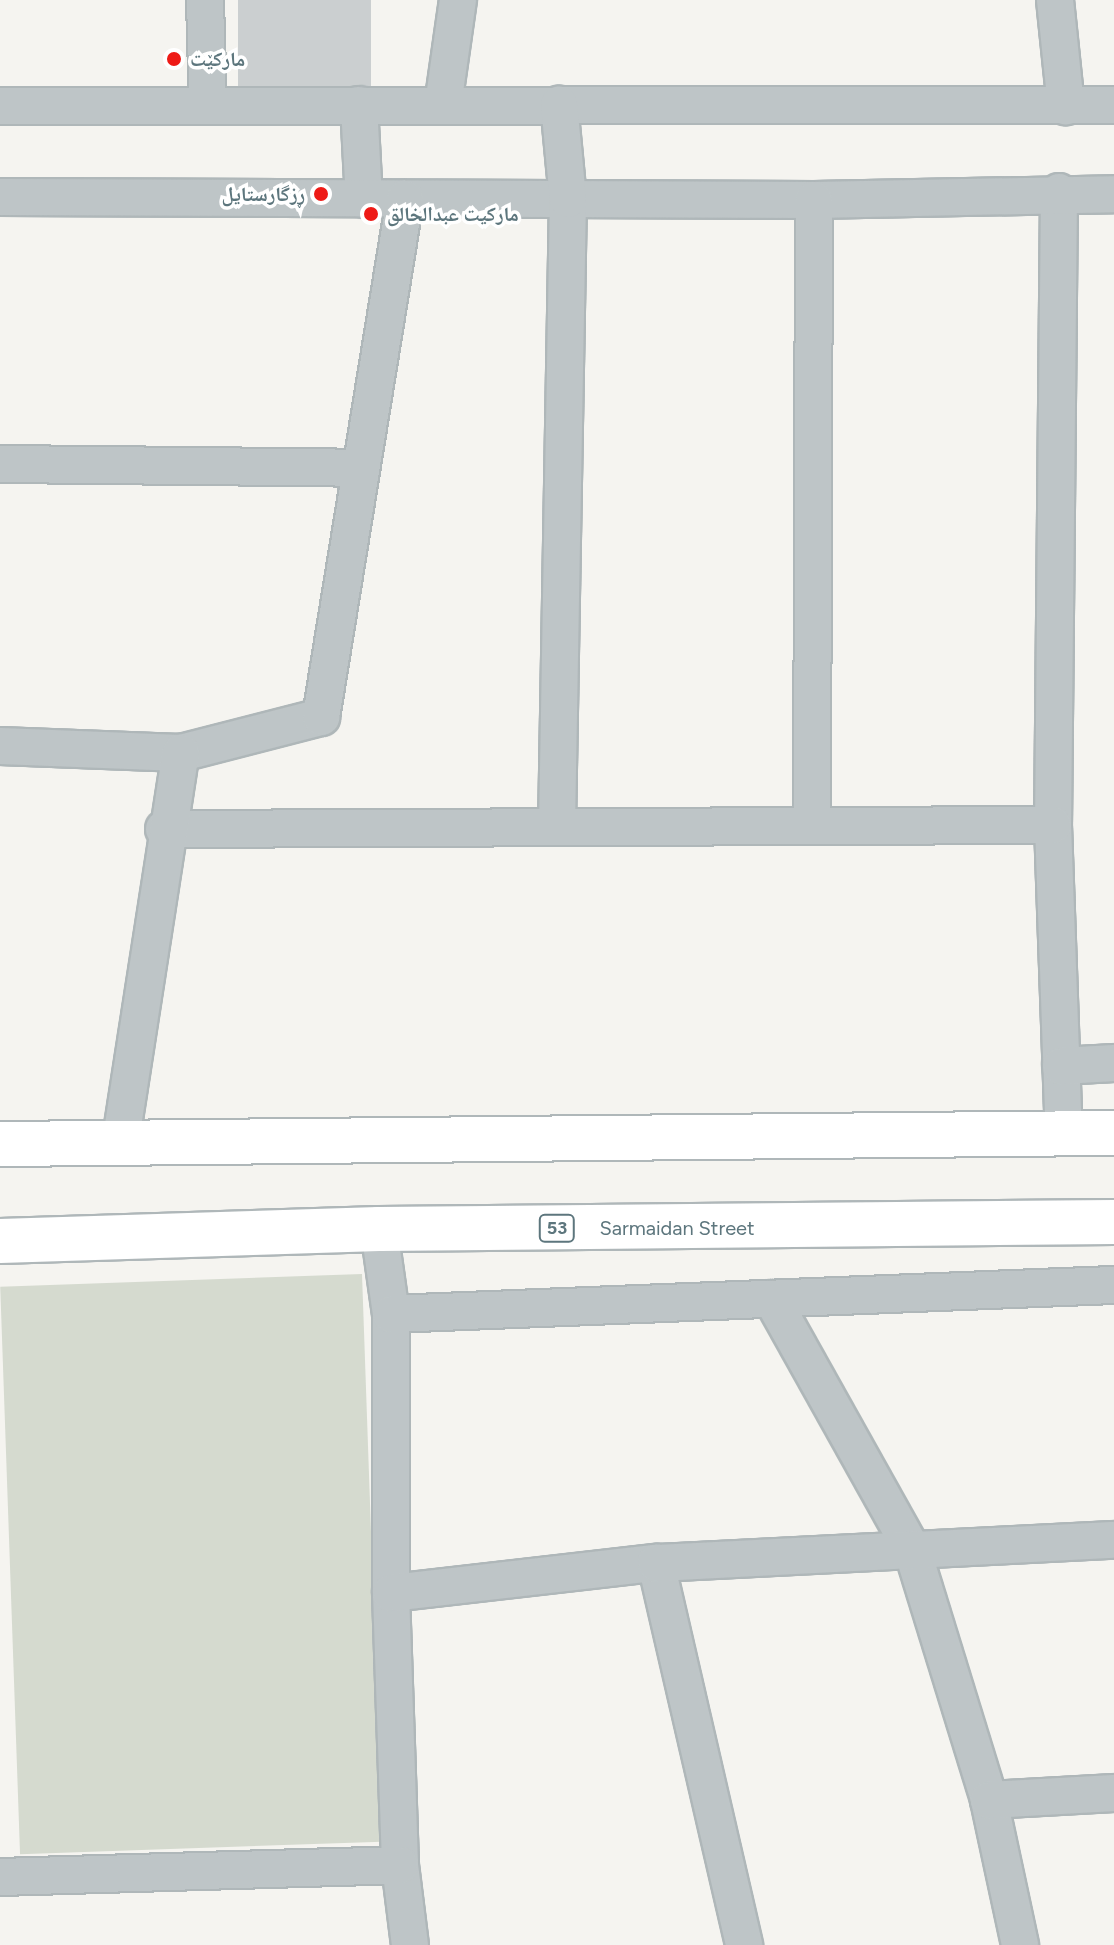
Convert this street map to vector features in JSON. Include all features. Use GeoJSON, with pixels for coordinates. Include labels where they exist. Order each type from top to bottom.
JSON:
{"type":"FeatureCollection","features":[{"type":"Feature","properties":{"kind":"main road"},"geometry":{"type":"LineString","coordinates":[[0,1144],[1064,1136],[1114,1133]]}},
{"type":"Feature","properties":{"kind":"main road","name":"Sarmaidan Street"},"geometry":{"type":"LineString","coordinates":[[0,1241],[379,1229],[1114,1222]]}},
{"type":"Feature","properties":{"kind":"street"},"geometry":{"type":"LineString","coordinates":[[205,0],[208,105]]}},
{"type":"Feature","properties":{"kind":"street"},"geometry":{"type":"LineString","coordinates":[[443,105],[458,0]]}},
{"type":"Feature","properties":{"kind":"street"},"geometry":{"type":"LineString","coordinates":[[1055,0],[1066,106]]}},
{"type":"Feature","properties":{"kind":"street"},"geometry":{"type":"LineString","coordinates":[[557,827],[568,199],[559,104]]}},
{"type":"Feature","properties":{"kind":"street"},"geometry":{"type":"LineString","coordinates":[[359,105],[364,199]]}},
{"type":"Feature","properties":{"kind":"street"},"geometry":{"type":"LineString","coordinates":[[0,106],[1114,105]]}},
{"type":"Feature","properties":{"kind":"street"},"geometry":{"type":"LineString","coordinates":[[0,197],[814,200],[1059,192],[1114,194]]}},
{"type":"Feature","properties":{"kind":"street"},"geometry":{"type":"LineString","coordinates":[[1059,192],[1053,825],[1064,1136]]}},
{"type":"Feature","properties":{"kind":"street"},"geometry":{"type":"LineString","coordinates":[[0,746],[181,753],[321,717],[405,199]]}},
{"type":"Feature","properties":{"kind":"street"},"geometry":{"type":"LineString","coordinates":[[812,826],[814,200]]}},
{"type":"Feature","properties":{"kind":"street"},"geometry":{"type":"LineString","coordinates":[[0,464],[359,468]]}},
{"type":"Feature","properties":{"kind":"street"},"geometry":{"type":"LineString","coordinates":[[120,1145],[164,829],[181,753]]}},
{"type":"Feature","properties":{"kind":"street"},"geometry":{"type":"LineString","coordinates":[[164,829],[1053,825]]}},
{"type":"Feature","properties":{"kind":"street"},"geometry":{"type":"LineString","coordinates":[[1061,1066],[1114,1063]]}},
{"type":"Feature","properties":{"kind":"street"},"geometry":{"type":"LineString","coordinates":[[379,1229],[391,1314],[391,1593],[400,1865],[410,1945]]}},
{"type":"Feature","properties":{"kind":"street"},"geometry":{"type":"LineString","coordinates":[[391,1314],[1114,1285]]}},
{"type":"Feature","properties":{"kind":"street"},"geometry":{"type":"LineString","coordinates":[[772,1299],[912,1549],[989,1800],[1020,1945]]}},
{"type":"Feature","properties":{"kind":"street"},"geometry":{"type":"LineString","coordinates":[[391,1593],[656,1563],[1114,1540]]}},
{"type":"Feature","properties":{"kind":"street"},"geometry":{"type":"LineString","coordinates":[[656,1563],[744,1945]]}},
{"type":"Feature","properties":{"kind":"street"},"geometry":{"type":"LineString","coordinates":[[989,1800],[1114,1793]]}},
{"type":"Feature","properties":{"kind":"street"},"geometry":{"type":"LineString","coordinates":[[0,1877],[400,1865]]}},
{"type":"Feature","properties":{"kind":"shaded area"},"geometry":{"type":"Polygon","coordinates":[[[362,1274],[382,1842],[20,1854],[0,1287],[362,1274]]]}},
{"type":"Feature","properties":{"kind":"building"},"geometry":{"type":"Polygon","coordinates":[[[238,0],[371,0],[371,99],[238,99],[238,0]]]}},
{"type":"Feature","properties":{"kind":"place","name":"مارکێت"},"geometry":{"type":"Point","coordinates":[174,59]}},
{"type":"Feature","properties":{"kind":"place","name":"ڕزگارستایل"},"geometry":{"type":"Point","coordinates":[321,194]}},
{"type":"Feature","properties":{"kind":"place","name":"ماركیت عبدالخالق"},"geometry":{"type":"Point","coordinates":[371,214]}}]}
